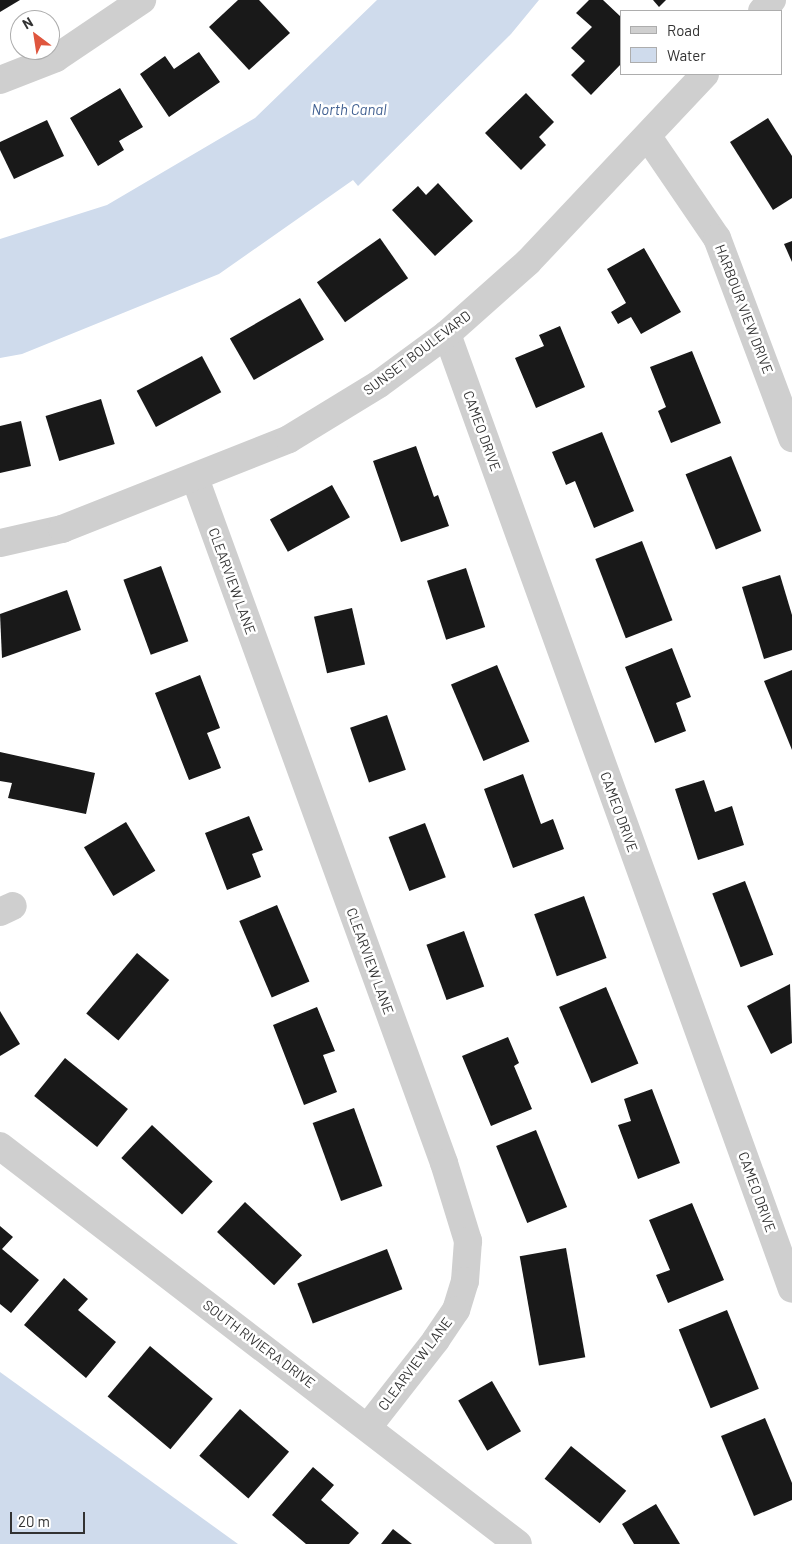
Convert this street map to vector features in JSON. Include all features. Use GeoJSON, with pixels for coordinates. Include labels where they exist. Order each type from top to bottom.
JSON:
{"type":"FeatureCollection","features":[{"type":"Feature","properties":{"kind":"street"},"geometry":{"type":"LineString","coordinates":[[0,80],[56,58],[112,8],[142,0]]}},
{"type":"Feature","properties":{"kind":"street"},"geometry":{"type":"LineString","coordinates":[[763,10],[772,0]]}},
{"type":"Feature","properties":{"kind":"street","name":"SUNSET BOULEVARD"},"geometry":{"type":"LineString","coordinates":[[0,543],[62,529],[195,478],[289,439],[379,384],[447,334],[528,262],[648,137],[704,75]]}},
{"type":"Feature","properties":{"kind":"street","name":"HARBOUR VIEW DRIVE"},"geometry":{"type":"LineString","coordinates":[[648,137],[717,238],[792,438]]}},
{"type":"Feature","properties":{"kind":"street","name":"CAMEO DRIVE"},"geometry":{"type":"LineString","coordinates":[[447,334],[792,1289]]}},
{"type":"Feature","properties":{"kind":"street","name":"CLEARVIEW LANE"},"geometry":{"type":"LineString","coordinates":[[195,478],[440,1154],[468,1241],[465,1281],[456,1310],[436,1340],[368,1427]]}},
{"type":"Feature","properties":{"kind":"street","name":"SOUTH RIVIERA DRIVE"},"geometry":{"type":"LineString","coordinates":[[0,1146],[518,1544]]}},
{"type":"Feature","properties":{"kind":"water","name":"North Canal"},"geometry":{"type":"Polygon","coordinates":[[[377,0],[539,0],[511,34],[358,186],[353,180],[219,274],[22,354],[0,358],[0,239],[107,205],[255,118],[377,0]]]}},
{"type":"Feature","properties":{"kind":"water"},"geometry":{"type":"Polygon","coordinates":[[[0,1372],[238,1544],[0,1544],[0,1372]]]}},
{"type":"Feature","properties":{"kind":"building"},"geometry":{"type":"Polygon","coordinates":[[[0,0],[20,0],[0,12],[0,0]]]}},
{"type":"Feature","properties":{"kind":"building"},"geometry":{"type":"Polygon","coordinates":[[[238,0],[259,0],[290,33],[249,70],[209,27],[238,0]]]}},
{"type":"Feature","properties":{"kind":"building"},"geometry":{"type":"Polygon","coordinates":[[[589,0],[603,0],[620,16],[620,65],[591,95],[571,75],[585,61],[571,48],[592,27],[576,13],[589,0]]]}},
{"type":"Feature","properties":{"kind":"building"},"geometry":{"type":"Polygon","coordinates":[[[653,0],[666,0],[659,7],[653,0]]]}},
{"type":"Feature","properties":{"kind":"building"},"geometry":{"type":"Polygon","coordinates":[[[199,52],[220,82],[169,117],[140,74],[165,56],[174,69],[199,52]]]}},
{"type":"Feature","properties":{"kind":"building"},"geometry":{"type":"Polygon","coordinates":[[[120,88],[143,127],[119,141],[124,150],[98,166],[70,118],[120,88]]]}},
{"type":"Feature","properties":{"kind":"building"},"geometry":{"type":"Polygon","coordinates":[[[526,93],[554,122],[539,137],[546,145],[521,170],[485,133],[526,93]]]}},
{"type":"Feature","properties":{"kind":"building"},"geometry":{"type":"Polygon","coordinates":[[[768,118],[792,156],[792,198],[773,210],[730,142],[768,118]]]}},
{"type":"Feature","properties":{"kind":"building"},"geometry":{"type":"Polygon","coordinates":[[[47,120],[64,156],[14,179],[0,150],[0,142],[47,120]]]}},
{"type":"Feature","properties":{"kind":"building"},"geometry":{"type":"Polygon","coordinates":[[[438,183],[473,221],[435,256],[392,210],[418,186],[426,195],[438,183]]]}},
{"type":"Feature","properties":{"kind":"building"},"geometry":{"type":"Polygon","coordinates":[[[380,238],[408,278],[345,322],[317,282],[380,238]]]}},
{"type":"Feature","properties":{"kind":"building"},"geometry":{"type":"Polygon","coordinates":[[[792,241],[792,262],[784,244],[792,241]]]}},
{"type":"Feature","properties":{"kind":"building"},"geometry":{"type":"Polygon","coordinates":[[[644,248],[681,312],[641,334],[631,317],[618,324],[611,312],[626,303],[607,269],[644,248]]]}},
{"type":"Feature","properties":{"kind":"building"},"geometry":{"type":"Polygon","coordinates":[[[300,298],[324,340],[254,380],[230,338],[300,298]]]}},
{"type":"Feature","properties":{"kind":"building"},"geometry":{"type":"Polygon","coordinates":[[[560,326],[585,387],[536,408],[515,358],[544,346],[539,335],[560,326]]]}},
{"type":"Feature","properties":{"kind":"building"},"geometry":{"type":"Polygon","coordinates":[[[692,351],[721,423],[671,443],[658,411],[666,407],[650,367],[692,351]]]}},
{"type":"Feature","properties":{"kind":"building"},"geometry":{"type":"Polygon","coordinates":[[[202,356],[221,392],[156,427],[137,391],[202,356]]]}},
{"type":"Feature","properties":{"kind":"building"},"geometry":{"type":"Polygon","coordinates":[[[101,399],[115,444],[59,461],[46,416],[101,399]]]}},
{"type":"Feature","properties":{"kind":"building"},"geometry":{"type":"Polygon","coordinates":[[[21,421],[31,466],[0,473],[0,426],[21,421]]]}},
{"type":"Feature","properties":{"kind":"building"},"geometry":{"type":"Polygon","coordinates":[[[602,432],[634,511],[594,528],[575,481],[566,485],[552,452],[602,432]]]}},
{"type":"Feature","properties":{"kind":"building"},"geometry":{"type":"Polygon","coordinates":[[[416,446],[434,497],[438,495],[449,526],[401,542],[373,461],[416,446]]]}},
{"type":"Feature","properties":{"kind":"building"},"geometry":{"type":"Polygon","coordinates":[[[731,456],[761,531],[716,549],[686,474],[731,456]]]}},
{"type":"Feature","properties":{"kind":"building"},"geometry":{"type":"Polygon","coordinates":[[[332,485],[350,517],[288,552],[270,519],[332,485]]]}},
{"type":"Feature","properties":{"kind":"building"},"geometry":{"type":"Polygon","coordinates":[[[642,541],[672,620],[626,638],[595,559],[642,541]]]}},
{"type":"Feature","properties":{"kind":"building"},"geometry":{"type":"Polygon","coordinates":[[[161,566],[188,641],[151,655],[123,580],[161,566]]]}},
{"type":"Feature","properties":{"kind":"building"},"geometry":{"type":"Polygon","coordinates":[[[466,568],[485,627],[446,640],[427,581],[466,568]]]}},
{"type":"Feature","properties":{"kind":"building"},"geometry":{"type":"Polygon","coordinates":[[[780,575],[792,615],[792,650],[764,659],[742,587],[780,575]]]}},
{"type":"Feature","properties":{"kind":"building"},"geometry":{"type":"Polygon","coordinates":[[[67,590],[81,630],[2,658],[0,614],[67,590]]]}},
{"type":"Feature","properties":{"kind":"building"},"geometry":{"type":"Polygon","coordinates":[[[352,608],[365,665],[327,673],[314,617],[352,608]]]}},
{"type":"Feature","properties":{"kind":"building"},"geometry":{"type":"Polygon","coordinates":[[[672,648],[691,697],[676,703],[686,731],[655,743],[625,667],[672,648]]]}},
{"type":"Feature","properties":{"kind":"building"},"geometry":{"type":"Polygon","coordinates":[[[497,665],[529,741],[483,761],[451,685],[497,665]]]}},
{"type":"Feature","properties":{"kind":"building"},"geometry":{"type":"Polygon","coordinates":[[[792,670],[792,750],[764,681],[792,670]]]}},
{"type":"Feature","properties":{"kind":"building"},"geometry":{"type":"Polygon","coordinates":[[[200,675],[220,728],[207,733],[221,768],[189,780],[155,693],[200,675]]]}},
{"type":"Feature","properties":{"kind":"building"},"geometry":{"type":"Polygon","coordinates":[[[387,715],[406,770],[369,783],[350,728],[387,715]]]}},
{"type":"Feature","properties":{"kind":"building"},"geometry":{"type":"Polygon","coordinates":[[[0,752],[95,773],[86,814],[8,798],[12,783],[0,781],[0,752]]]}},
{"type":"Feature","properties":{"kind":"building"},"geometry":{"type":"Polygon","coordinates":[[[523,774],[541,824],[553,819],[564,849],[513,868],[484,789],[523,774]]]}},
{"type":"Feature","properties":{"kind":"building"},"geometry":{"type":"Polygon","coordinates":[[[704,780],[715,812],[732,806],[744,845],[698,860],[675,789],[704,780]]]}},
{"type":"Feature","properties":{"kind":"building"},"geometry":{"type":"Polygon","coordinates":[[[249,816],[263,850],[252,854],[261,877],[227,890],[205,833],[249,816]]]}},
{"type":"Feature","properties":{"kind":"building"},"geometry":{"type":"Polygon","coordinates":[[[126,822],[155,871],[113,896],[84,847],[126,822]]]}},
{"type":"Feature","properties":{"kind":"building"},"geometry":{"type":"Polygon","coordinates":[[[425,823],[446,877],[409,891],[389,837],[425,823]]]}},
{"type":"Feature","properties":{"kind":"building"},"geometry":{"type":"Polygon","coordinates":[[[745,881],[773,955],[741,967],[712,894],[745,881]]]}},
{"type":"Feature","properties":{"kind":"building"},"geometry":{"type":"Polygon","coordinates":[[[584,896],[607,958],[557,976],[534,914],[584,896]]]}},
{"type":"Feature","properties":{"kind":"building"},"geometry":{"type":"Polygon","coordinates":[[[277,905],[309,981],[272,997],[239,921],[277,905]]]}},
{"type":"Feature","properties":{"kind":"building"},"geometry":{"type":"Polygon","coordinates":[[[464,931],[484,986],[447,1000],[426,945],[464,931]]]}},
{"type":"Feature","properties":{"kind":"building"},"geometry":{"type":"Polygon","coordinates":[[[137,953],[169,980],[118,1041],[86,1014],[137,953]]]}},
{"type":"Feature","properties":{"kind":"building"},"geometry":{"type":"Polygon","coordinates":[[[790,984],[792,1043],[771,1054],[747,1006],[790,984]]]}},
{"type":"Feature","properties":{"kind":"building"},"geometry":{"type":"Polygon","coordinates":[[[606,987],[638,1063],[591,1083],[559,1007],[606,987]]]}},
{"type":"Feature","properties":{"kind":"building"},"geometry":{"type":"Polygon","coordinates":[[[317,1007],[335,1051],[323,1055],[337,1092],[304,1105],[273,1025],[317,1007]]]}},
{"type":"Feature","properties":{"kind":"building"},"geometry":{"type":"Polygon","coordinates":[[[0,1011],[20,1044],[0,1056],[0,1011]]]}},
{"type":"Feature","properties":{"kind":"building"},"geometry":{"type":"Polygon","coordinates":[[[508,1037],[519,1063],[514,1066],[532,1109],[491,1126],[462,1056],[508,1037]]]}},
{"type":"Feature","properties":{"kind":"building"},"geometry":{"type":"Polygon","coordinates":[[[65,1058],[128,1109],[97,1147],[34,1096],[65,1058]]]}},
{"type":"Feature","properties":{"kind":"building"},"geometry":{"type":"Polygon","coordinates":[[[652,1089],[680,1163],[638,1179],[618,1125],[631,1121],[624,1099],[652,1089]]]}},
{"type":"Feature","properties":{"kind":"building"},"geometry":{"type":"Polygon","coordinates":[[[354,1108],[382,1186],[341,1201],[313,1123],[354,1108]]]}},
{"type":"Feature","properties":{"kind":"building"},"geometry":{"type":"Polygon","coordinates":[[[152,1125],[213,1182],[182,1215],[121,1158],[152,1125]]]}},
{"type":"Feature","properties":{"kind":"building"},"geometry":{"type":"Polygon","coordinates":[[[536,1130],[567,1207],[527,1223],[496,1146],[536,1130]]]}},
{"type":"Feature","properties":{"kind":"building"},"geometry":{"type":"Polygon","coordinates":[[[245,1202],[302,1255],[274,1285],[217,1232],[245,1202]]]}},
{"type":"Feature","properties":{"kind":"building"},"geometry":{"type":"Polygon","coordinates":[[[692,1203],[724,1280],[668,1303],[656,1275],[670,1270],[649,1220],[692,1203]]]}},
{"type":"Feature","properties":{"kind":"building"},"geometry":{"type":"Polygon","coordinates":[[[0,1226],[13,1237],[2,1249],[39,1280],[11,1313],[0,1304],[0,1226]]]}},
{"type":"Feature","properties":{"kind":"building"},"geometry":{"type":"Polygon","coordinates":[[[566,1248],[585,1357],[539,1365],[520,1256],[566,1248]]]}},
{"type":"Feature","properties":{"kind":"building"},"geometry":{"type":"Polygon","coordinates":[[[387,1249],[402,1289],[313,1324],[297,1283],[387,1249]]]}},
{"type":"Feature","properties":{"kind":"building"},"geometry":{"type":"Polygon","coordinates":[[[64,1278],[88,1299],[78,1310],[116,1342],[86,1378],[24,1325],[64,1278]]]}},
{"type":"Feature","properties":{"kind":"building"},"geometry":{"type":"Polygon","coordinates":[[[727,1310],[759,1389],[711,1408],[679,1329],[727,1310]]]}},
{"type":"Feature","properties":{"kind":"building"},"geometry":{"type":"Polygon","coordinates":[[[150,1346],[213,1399],[170,1449],[108,1397],[150,1346]]]}},
{"type":"Feature","properties":{"kind":"building"},"geometry":{"type":"Polygon","coordinates":[[[492,1381],[521,1431],[487,1451],[458,1400],[492,1381]]]}},
{"type":"Feature","properties":{"kind":"building"},"geometry":{"type":"Polygon","coordinates":[[[240,1409],[289,1452],[248,1498],[199,1456],[240,1409]]]}},
{"type":"Feature","properties":{"kind":"building"},"geometry":{"type":"Polygon","coordinates":[[[765,1418],[792,1483],[792,1500],[754,1516],[721,1436],[765,1418]]]}},
{"type":"Feature","properties":{"kind":"building"},"geometry":{"type":"Polygon","coordinates":[[[571,1446],[626,1491],[600,1523],[545,1479],[571,1446]]]}},
{"type":"Feature","properties":{"kind":"building"},"geometry":{"type":"Polygon","coordinates":[[[313,1467],[334,1485],[321,1500],[359,1533],[349,1544],[306,1544],[272,1515],[313,1467]]]}},
{"type":"Feature","properties":{"kind":"building"},"geometry":{"type":"Polygon","coordinates":[[[656,1504],[680,1544],[634,1544],[622,1524],[656,1504]]]}},
{"type":"Feature","properties":{"kind":"building"},"geometry":{"type":"Polygon","coordinates":[[[393,1529],[412,1544],[381,1544],[393,1529]]]}}]}
